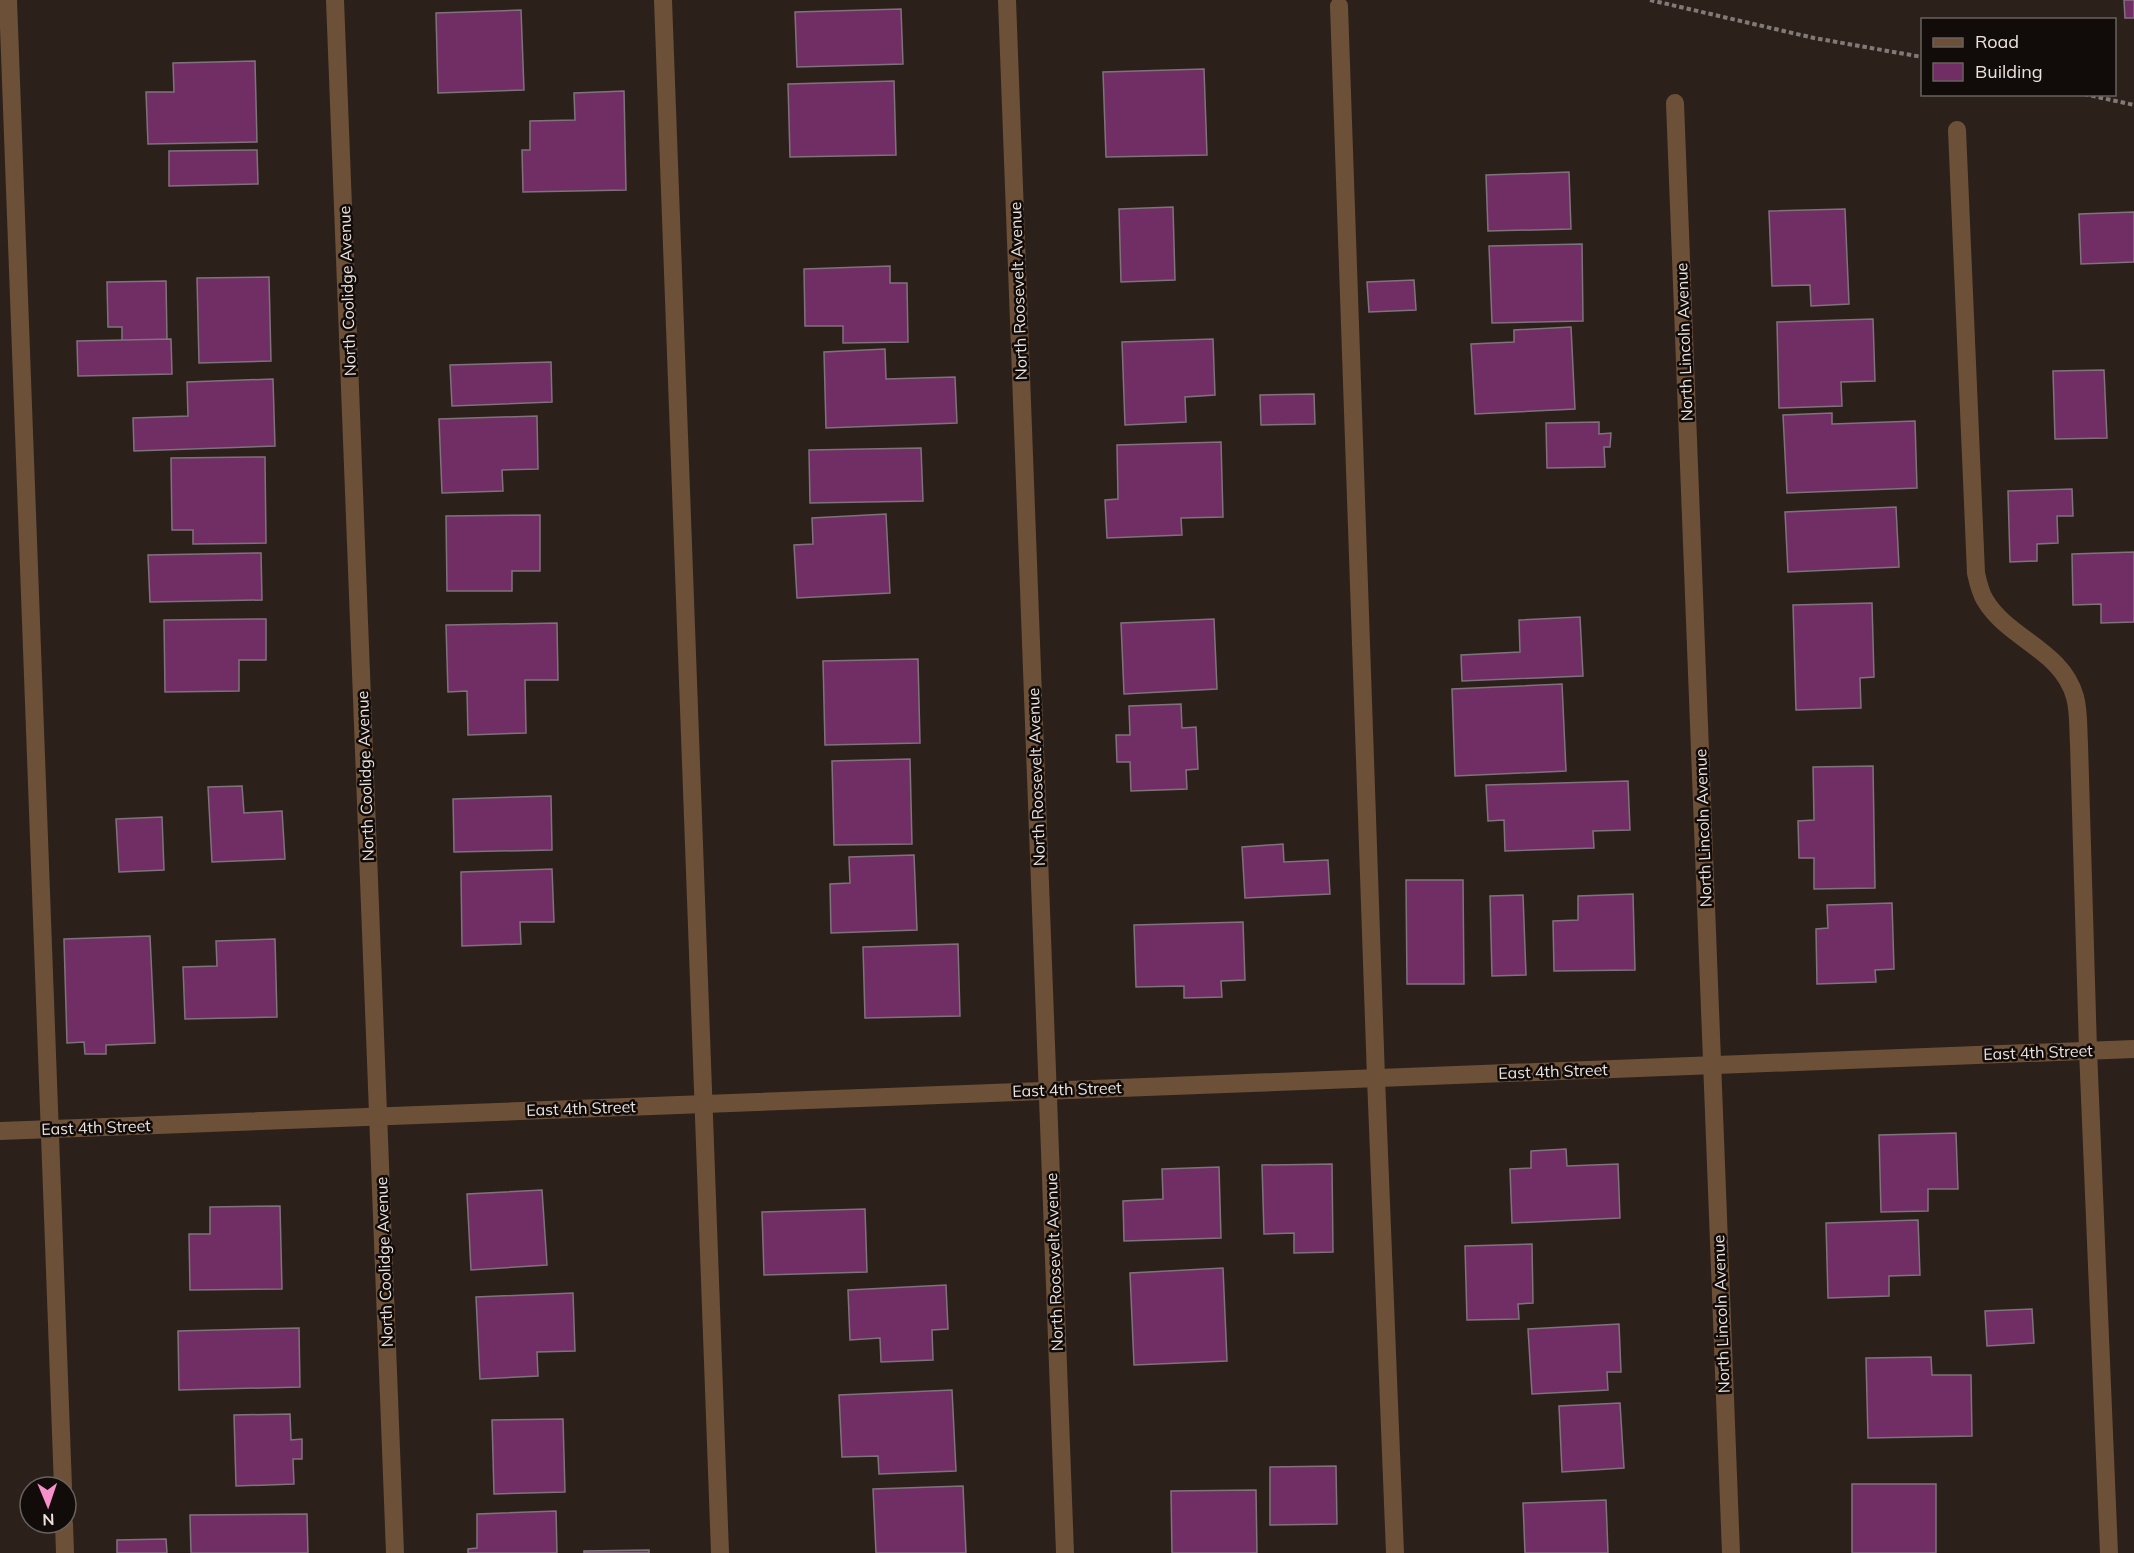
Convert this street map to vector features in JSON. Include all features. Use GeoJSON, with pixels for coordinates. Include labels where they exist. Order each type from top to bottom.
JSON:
{"type":"FeatureCollection","features":[{"type":"Feature","properties":{"kind":"street"},"geometry":{"type":"LineString","coordinates":[[8,0],[63,1475]]}},
{"type":"Feature","properties":{"kind":"street","name":"North Coolidge Avenue"},"geometry":{"type":"LineString","coordinates":[[335,0],[395,1553]]}},
{"type":"Feature","properties":{"kind":"street"},"geometry":{"type":"LineString","coordinates":[[663,0],[720,1553]]}},
{"type":"Feature","properties":{"kind":"street","name":"North Roosevelt Avenue"},"geometry":{"type":"LineString","coordinates":[[1007,0],[1065,1553]]}},
{"type":"Feature","properties":{"kind":"street"},"geometry":{"type":"LineString","coordinates":[[1339,6],[1376,1078],[1395,1553]]}},
{"type":"Feature","properties":{"kind":"street","name":"North Lincoln Avenue"},"geometry":{"type":"LineString","coordinates":[[1675,103],[1731,1553]]}},
{"type":"Feature","properties":{"kind":"street"},"geometry":{"type":"LineString","coordinates":[[1957,130],[1976,573],[1985,599],[2002,621],[2042,651],[2061,669],[2075,697],[2079,744],[2088,1050],[2109,1553]]}},
{"type":"Feature","properties":{"kind":"street","name":"East 4th Street"},"geometry":{"type":"LineString","coordinates":[[0,1131],[2134,1049]]}},
{"type":"Feature","properties":{"kind":"street"},"geometry":{"type":"LineString","coordinates":[[64,1535],[65,1553]]}},
{"type":"Feature","properties":{"kind":"path"},"geometry":{"type":"LineString","coordinates":[[1650,0],[1814,38],[1921,57]]}},
{"type":"Feature","properties":{"kind":"path"},"geometry":{"type":"LineString","coordinates":[[2093,96],[2134,105]]}},
{"type":"Feature","properties":{"kind":"building"},"geometry":{"type":"Polygon","coordinates":[[[2124,0],[2134,0],[2134,18],[2125,18],[2124,0]]]}},
{"type":"Feature","properties":{"kind":"building"},"geometry":{"type":"Polygon","coordinates":[[[901,9],[903,64],[797,67],[795,12],[901,9]]]}},
{"type":"Feature","properties":{"kind":"building"},"geometry":{"type":"Polygon","coordinates":[[[521,10],[524,90],[438,93],[436,13],[521,10]]]}},
{"type":"Feature","properties":{"kind":"building"},"geometry":{"type":"Polygon","coordinates":[[[255,61],[257,142],[148,144],[146,92],[174,92],[173,63],[255,61]]]}},
{"type":"Feature","properties":{"kind":"building"},"geometry":{"type":"Polygon","coordinates":[[[1204,69],[1207,155],[1106,157],[1103,72],[1204,69]]]}},
{"type":"Feature","properties":{"kind":"building"},"geometry":{"type":"Polygon","coordinates":[[[894,81],[896,155],[790,157],[788,84],[894,81]]]}},
{"type":"Feature","properties":{"kind":"building"},"geometry":{"type":"Polygon","coordinates":[[[624,91],[626,190],[523,192],[522,150],[530,150],[530,121],[575,120],[574,93],[624,91]]]}},
{"type":"Feature","properties":{"kind":"building"},"geometry":{"type":"Polygon","coordinates":[[[257,150],[258,184],[169,186],[169,151],[257,150]]]}},
{"type":"Feature","properties":{"kind":"building"},"geometry":{"type":"Polygon","coordinates":[[[1569,172],[1571,229],[1488,231],[1486,175],[1569,172]]]}},
{"type":"Feature","properties":{"kind":"building"},"geometry":{"type":"Polygon","coordinates":[[[1173,207],[1175,280],[1121,282],[1119,209],[1173,207]]]}},
{"type":"Feature","properties":{"kind":"building"},"geometry":{"type":"Polygon","coordinates":[[[1845,209],[1849,304],[1811,306],[1810,285],[1772,286],[1769,211],[1845,209]]]}},
{"type":"Feature","properties":{"kind":"building"},"geometry":{"type":"Polygon","coordinates":[[[2134,212],[2134,262],[2081,264],[2079,214],[2134,212]]]}},
{"type":"Feature","properties":{"kind":"building"},"geometry":{"type":"Polygon","coordinates":[[[1582,244],[1583,321],[1492,323],[1489,246],[1582,244]]]}},
{"type":"Feature","properties":{"kind":"building"},"geometry":{"type":"Polygon","coordinates":[[[890,266],[890,283],[907,283],[908,342],[843,343],[843,326],[805,326],[804,269],[890,266]]]}},
{"type":"Feature","properties":{"kind":"building"},"geometry":{"type":"Polygon","coordinates":[[[269,277],[271,361],[199,363],[197,278],[269,277]]]}},
{"type":"Feature","properties":{"kind":"building"},"geometry":{"type":"Polygon","coordinates":[[[1414,280],[1416,310],[1369,312],[1367,282],[1414,280]]]}},
{"type":"Feature","properties":{"kind":"building"},"geometry":{"type":"Polygon","coordinates":[[[166,281],[167,340],[122,341],[122,327],[108,327],[107,282],[166,281]]]}},
{"type":"Feature","properties":{"kind":"building"},"geometry":{"type":"Polygon","coordinates":[[[1873,319],[1875,381],[1841,382],[1842,406],[1779,408],[1777,322],[1873,319]]]}},
{"type":"Feature","properties":{"kind":"building"},"geometry":{"type":"Polygon","coordinates":[[[1571,327],[1575,409],[1475,414],[1471,344],[1514,342],[1514,330],[1571,327]]]}},
{"type":"Feature","properties":{"kind":"building"},"geometry":{"type":"Polygon","coordinates":[[[171,339],[172,374],[78,376],[77,341],[171,339]]]}},
{"type":"Feature","properties":{"kind":"building"},"geometry":{"type":"Polygon","coordinates":[[[1213,339],[1215,395],[1185,397],[1186,422],[1125,425],[1122,342],[1213,339]]]}},
{"type":"Feature","properties":{"kind":"building"},"geometry":{"type":"Polygon","coordinates":[[[885,349],[886,379],[955,377],[957,423],[826,428],[824,352],[885,349]]]}},
{"type":"Feature","properties":{"kind":"building"},"geometry":{"type":"Polygon","coordinates":[[[551,362],[552,402],[452,406],[450,365],[551,362]]]}},
{"type":"Feature","properties":{"kind":"building"},"geometry":{"type":"Polygon","coordinates":[[[2104,370],[2107,438],[2055,439],[2053,371],[2104,370]]]}},
{"type":"Feature","properties":{"kind":"building"},"geometry":{"type":"Polygon","coordinates":[[[273,379],[275,446],[134,451],[133,418],[188,416],[187,382],[273,379]]]}},
{"type":"Feature","properties":{"kind":"building"},"geometry":{"type":"Polygon","coordinates":[[[1314,394],[1315,424],[1261,425],[1260,395],[1314,394]]]}},
{"type":"Feature","properties":{"kind":"building"},"geometry":{"type":"Polygon","coordinates":[[[1832,413],[1832,424],[1915,421],[1917,488],[1787,493],[1783,415],[1832,413]]]}},
{"type":"Feature","properties":{"kind":"building"},"geometry":{"type":"Polygon","coordinates":[[[537,416],[538,469],[502,470],[503,491],[442,493],[439,419],[537,416]]]}},
{"type":"Feature","properties":{"kind":"building"},"geometry":{"type":"Polygon","coordinates":[[[1599,422],[1599,434],[1611,433],[1610,447],[1604,447],[1605,467],[1547,468],[1546,423],[1599,422]]]}},
{"type":"Feature","properties":{"kind":"building"},"geometry":{"type":"Polygon","coordinates":[[[1221,442],[1223,517],[1181,518],[1182,535],[1107,538],[1105,500],[1118,499],[1117,445],[1221,442]]]}},
{"type":"Feature","properties":{"kind":"building"},"geometry":{"type":"Polygon","coordinates":[[[921,448],[923,501],[810,503],[809,450],[921,448]]]}},
{"type":"Feature","properties":{"kind":"building"},"geometry":{"type":"Polygon","coordinates":[[[265,457],[266,543],[193,544],[193,530],[172,530],[171,458],[265,457]]]}},
{"type":"Feature","properties":{"kind":"building"},"geometry":{"type":"Polygon","coordinates":[[[2072,489],[2073,516],[2057,516],[2058,543],[2037,544],[2037,561],[2010,562],[2008,491],[2072,489]]]}},
{"type":"Feature","properties":{"kind":"building"},"geometry":{"type":"Polygon","coordinates":[[[1896,507],[1899,567],[1788,572],[1785,512],[1896,507]]]}},
{"type":"Feature","properties":{"kind":"building"},"geometry":{"type":"Polygon","coordinates":[[[886,514],[890,593],[797,598],[794,545],[813,544],[812,518],[886,514]]]}},
{"type":"Feature","properties":{"kind":"building"},"geometry":{"type":"Polygon","coordinates":[[[540,515],[540,571],[512,571],[512,591],[447,591],[446,516],[540,515]]]}},
{"type":"Feature","properties":{"kind":"building"},"geometry":{"type":"Polygon","coordinates":[[[2134,552],[2134,622],[2101,623],[2101,604],[2073,605],[2072,554],[2134,552]]]}},
{"type":"Feature","properties":{"kind":"building"},"geometry":{"type":"Polygon","coordinates":[[[261,553],[262,600],[150,602],[148,555],[261,553]]]}},
{"type":"Feature","properties":{"kind":"building"},"geometry":{"type":"Polygon","coordinates":[[[1872,603],[1874,677],[1860,678],[1861,708],[1796,710],[1793,605],[1872,603]]]}},
{"type":"Feature","properties":{"kind":"building"},"geometry":{"type":"Polygon","coordinates":[[[1580,617],[1583,676],[1462,681],[1461,655],[1520,652],[1519,620],[1580,617]]]}},
{"type":"Feature","properties":{"kind":"building"},"geometry":{"type":"Polygon","coordinates":[[[266,619],[266,660],[239,660],[239,691],[165,692],[164,620],[266,619]]]}},
{"type":"Feature","properties":{"kind":"building"},"geometry":{"type":"Polygon","coordinates":[[[1214,619],[1217,689],[1124,694],[1121,623],[1214,619]]]}},
{"type":"Feature","properties":{"kind":"building"},"geometry":{"type":"Polygon","coordinates":[[[557,623],[558,680],[525,680],[526,733],[468,735],[467,691],[448,692],[446,625],[557,623]]]}},
{"type":"Feature","properties":{"kind":"building"},"geometry":{"type":"Polygon","coordinates":[[[918,659],[920,743],[825,745],[823,661],[918,659]]]}},
{"type":"Feature","properties":{"kind":"building"},"geometry":{"type":"Polygon","coordinates":[[[1562,684],[1566,771],[1455,776],[1452,689],[1562,684]]]}},
{"type":"Feature","properties":{"kind":"building"},"geometry":{"type":"Polygon","coordinates":[[[1181,704],[1182,728],[1196,727],[1198,769],[1186,770],[1187,789],[1131,791],[1130,762],[1117,762],[1116,735],[1130,735],[1129,706],[1181,704]]]}},
{"type":"Feature","properties":{"kind":"building"},"geometry":{"type":"Polygon","coordinates":[[[910,759],[912,844],[834,845],[832,761],[910,759]]]}},
{"type":"Feature","properties":{"kind":"building"},"geometry":{"type":"Polygon","coordinates":[[[1873,766],[1875,888],[1814,889],[1814,858],[1799,858],[1798,821],[1814,820],[1813,767],[1873,766]]]}},
{"type":"Feature","properties":{"kind":"building"},"geometry":{"type":"Polygon","coordinates":[[[1628,781],[1630,830],[1593,831],[1594,848],[1505,851],[1504,820],[1488,821],[1486,785],[1628,781]]]}},
{"type":"Feature","properties":{"kind":"building"},"geometry":{"type":"Polygon","coordinates":[[[242,786],[244,813],[282,811],[285,859],[212,862],[208,787],[242,786]]]}},
{"type":"Feature","properties":{"kind":"building"},"geometry":{"type":"Polygon","coordinates":[[[551,796],[552,850],[454,852],[453,799],[551,796]]]}},
{"type":"Feature","properties":{"kind":"building"},"geometry":{"type":"Polygon","coordinates":[[[162,817],[164,870],[119,872],[116,819],[162,817]]]}},
{"type":"Feature","properties":{"kind":"building"},"geometry":{"type":"Polygon","coordinates":[[[1283,844],[1284,862],[1328,860],[1330,894],[1245,898],[1242,847],[1283,844]]]}},
{"type":"Feature","properties":{"kind":"building"},"geometry":{"type":"Polygon","coordinates":[[[914,855],[917,930],[831,933],[830,884],[850,883],[849,857],[914,855]]]}},
{"type":"Feature","properties":{"kind":"building"},"geometry":{"type":"Polygon","coordinates":[[[552,869],[554,922],[520,922],[521,944],[462,946],[461,872],[552,869]]]}},
{"type":"Feature","properties":{"kind":"building"},"geometry":{"type":"Polygon","coordinates":[[[1406,880],[1463,880],[1464,984],[1407,984],[1406,880]]]}},
{"type":"Feature","properties":{"kind":"building"},"geometry":{"type":"Polygon","coordinates":[[[1633,894],[1635,970],[1554,971],[1553,921],[1578,920],[1578,896],[1633,894]]]}},
{"type":"Feature","properties":{"kind":"building"},"geometry":{"type":"Polygon","coordinates":[[[1523,895],[1526,975],[1492,976],[1490,896],[1523,895]]]}},
{"type":"Feature","properties":{"kind":"building"},"geometry":{"type":"Polygon","coordinates":[[[1892,903],[1894,969],[1875,970],[1876,982],[1817,984],[1816,929],[1828,928],[1827,905],[1892,903]]]}},
{"type":"Feature","properties":{"kind":"building"},"geometry":{"type":"Polygon","coordinates":[[[1243,922],[1245,980],[1221,981],[1222,997],[1184,998],[1184,986],[1136,987],[1134,925],[1243,922]]]}},
{"type":"Feature","properties":{"kind":"building"},"geometry":{"type":"Polygon","coordinates":[[[150,936],[155,1043],[106,1045],[106,1054],[85,1054],[84,1042],[67,1043],[64,939],[150,936]]]}},
{"type":"Feature","properties":{"kind":"building"},"geometry":{"type":"Polygon","coordinates":[[[275,939],[277,1017],[185,1019],[183,967],[217,966],[216,941],[275,939]]]}},
{"type":"Feature","properties":{"kind":"building"},"geometry":{"type":"Polygon","coordinates":[[[958,944],[960,1016],[865,1018],[863,947],[958,944]]]}},
{"type":"Feature","properties":{"kind":"building"},"geometry":{"type":"Polygon","coordinates":[[[1956,1133],[1958,1189],[1928,1189],[1928,1211],[1881,1212],[1879,1135],[1956,1133]]]}},
{"type":"Feature","properties":{"kind":"building"},"geometry":{"type":"Polygon","coordinates":[[[1566,1149],[1567,1166],[1618,1164],[1620,1218],[1512,1223],[1510,1169],[1531,1168],[1531,1151],[1566,1149]]]}},
{"type":"Feature","properties":{"kind":"building"},"geometry":{"type":"Polygon","coordinates":[[[1332,1164],[1333,1252],[1294,1253],[1294,1233],[1264,1234],[1262,1165],[1332,1164]]]}},
{"type":"Feature","properties":{"kind":"building"},"geometry":{"type":"Polygon","coordinates":[[[1219,1167],[1221,1238],[1124,1241],[1123,1201],[1163,1199],[1162,1169],[1219,1167]]]}},
{"type":"Feature","properties":{"kind":"building"},"geometry":{"type":"Polygon","coordinates":[[[542,1190],[547,1265],[471,1270],[467,1194],[542,1190]]]}},
{"type":"Feature","properties":{"kind":"building"},"geometry":{"type":"Polygon","coordinates":[[[280,1206],[282,1289],[190,1290],[189,1234],[210,1234],[210,1207],[280,1206]]]}},
{"type":"Feature","properties":{"kind":"building"},"geometry":{"type":"Polygon","coordinates":[[[865,1209],[867,1272],[764,1275],[762,1212],[865,1209]]]}},
{"type":"Feature","properties":{"kind":"building"},"geometry":{"type":"Polygon","coordinates":[[[1918,1220],[1920,1275],[1889,1276],[1889,1296],[1828,1298],[1826,1223],[1918,1220]]]}},
{"type":"Feature","properties":{"kind":"building"},"geometry":{"type":"Polygon","coordinates":[[[1532,1244],[1533,1303],[1518,1304],[1519,1319],[1467,1320],[1465,1246],[1532,1244]]]}},
{"type":"Feature","properties":{"kind":"building"},"geometry":{"type":"Polygon","coordinates":[[[1223,1268],[1227,1361],[1134,1365],[1130,1273],[1223,1268]]]}},
{"type":"Feature","properties":{"kind":"building"},"geometry":{"type":"Polygon","coordinates":[[[946,1285],[948,1329],[932,1330],[933,1360],[881,1362],[880,1338],[850,1340],[848,1290],[946,1285]]]}},
{"type":"Feature","properties":{"kind":"building"},"geometry":{"type":"Polygon","coordinates":[[[573,1293],[575,1351],[537,1352],[538,1376],[480,1379],[476,1297],[573,1293]]]}},
{"type":"Feature","properties":{"kind":"building"},"geometry":{"type":"Polygon","coordinates":[[[2032,1309],[2034,1343],[1987,1346],[1985,1311],[2032,1309]]]}},
{"type":"Feature","properties":{"kind":"building"},"geometry":{"type":"Polygon","coordinates":[[[1619,1324],[1621,1372],[1607,1372],[1608,1390],[1532,1394],[1528,1329],[1619,1324]]]}},
{"type":"Feature","properties":{"kind":"building"},"geometry":{"type":"Polygon","coordinates":[[[299,1328],[300,1387],[179,1390],[178,1331],[299,1328]]]}},
{"type":"Feature","properties":{"kind":"building"},"geometry":{"type":"Polygon","coordinates":[[[1931,1357],[1932,1375],[1971,1375],[1972,1436],[1868,1438],[1866,1358],[1931,1357]]]}},
{"type":"Feature","properties":{"kind":"building"},"geometry":{"type":"Polygon","coordinates":[[[952,1390],[956,1471],[879,1474],[878,1456],[842,1457],[839,1395],[952,1390]]]}},
{"type":"Feature","properties":{"kind":"building"},"geometry":{"type":"Polygon","coordinates":[[[1620,1403],[1624,1468],[1562,1472],[1559,1406],[1620,1403]]]}},
{"type":"Feature","properties":{"kind":"building"},"geometry":{"type":"Polygon","coordinates":[[[290,1414],[291,1440],[302,1439],[302,1459],[293,1459],[294,1484],[236,1486],[234,1415],[290,1414]]]}},
{"type":"Feature","properties":{"kind":"building"},"geometry":{"type":"Polygon","coordinates":[[[563,1419],[565,1492],[494,1494],[492,1420],[563,1419]]]}},
{"type":"Feature","properties":{"kind":"building"},"geometry":{"type":"Polygon","coordinates":[[[1336,1466],[1337,1524],[1270,1525],[1270,1467],[1336,1466]]]}},
{"type":"Feature","properties":{"kind":"building"},"geometry":{"type":"Polygon","coordinates":[[[1852,1484],[1936,1484],[1936,1553],[1852,1553],[1852,1484]]]}},
{"type":"Feature","properties":{"kind":"building"},"geometry":{"type":"Polygon","coordinates":[[[963,1486],[966,1553],[876,1553],[873,1489],[963,1486]]]}},
{"type":"Feature","properties":{"kind":"building"},"geometry":{"type":"Polygon","coordinates":[[[1256,1490],[1257,1553],[1172,1553],[1171,1491],[1256,1490]]]}},
{"type":"Feature","properties":{"kind":"building"},"geometry":{"type":"Polygon","coordinates":[[[1606,1500],[1608,1553],[1525,1553],[1523,1503],[1606,1500]]]}},
{"type":"Feature","properties":{"kind":"building"},"geometry":{"type":"Polygon","coordinates":[[[556,1511],[557,1553],[468,1553],[468,1549],[477,1548],[477,1514],[556,1511]]]}},
{"type":"Feature","properties":{"kind":"building"},"geometry":{"type":"Polygon","coordinates":[[[307,1514],[308,1553],[191,1553],[190,1515],[307,1514]]]}},
{"type":"Feature","properties":{"kind":"building"},"geometry":{"type":"Polygon","coordinates":[[[166,1539],[167,1553],[117,1553],[117,1540],[166,1539]]]}},
{"type":"Feature","properties":{"kind":"building"},"geometry":{"type":"Polygon","coordinates":[[[649,1550],[649,1553],[584,1553],[584,1551],[649,1550]]]}}]}
